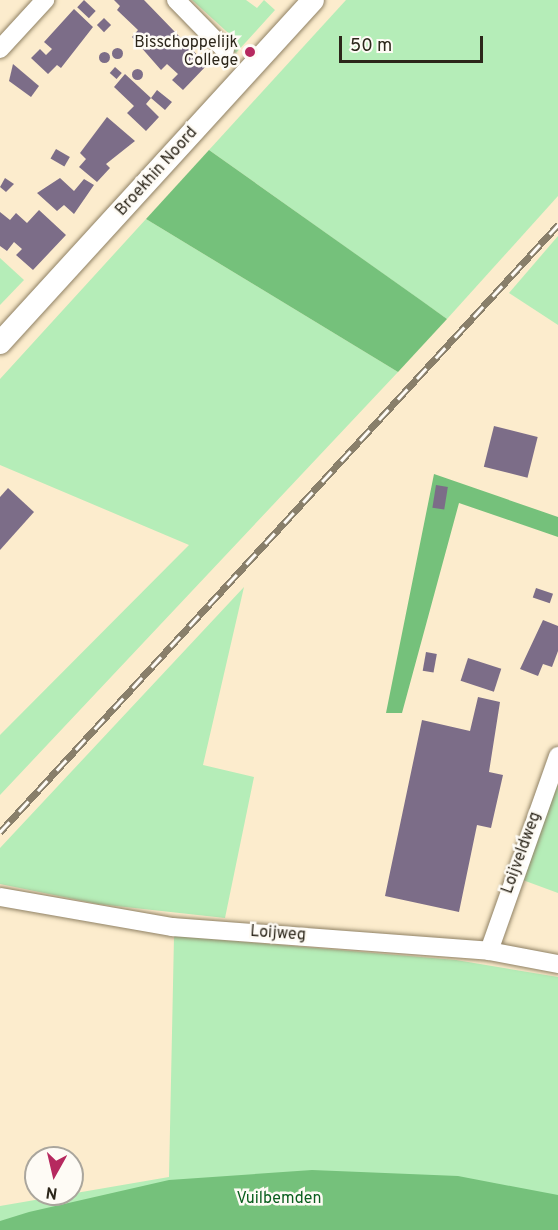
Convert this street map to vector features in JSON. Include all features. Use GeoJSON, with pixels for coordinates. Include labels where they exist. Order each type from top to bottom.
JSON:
{"type":"FeatureCollection","features":[{"type":"Feature","properties":{"kind":"street"},"geometry":{"type":"LineString","coordinates":[[0,49],[45,0]]}},
{"type":"Feature","properties":{"kind":"street"},"geometry":{"type":"LineString","coordinates":[[176,0],[225,50]]}},
{"type":"Feature","properties":{"kind":"street","name":"Broekhin Noord"},"geometry":{"type":"LineString","coordinates":[[0,343],[313,0]]}},
{"type":"Feature","properties":{"kind":"street","name":"Loijveldweg"},"geometry":{"type":"LineString","coordinates":[[489,951],[558,756]]}},
{"type":"Feature","properties":{"kind":"street","name":"Loijweg"},"geometry":{"type":"LineString","coordinates":[[0,897],[172,927],[489,951],[558,964]]}},
{"type":"Feature","properties":{"kind":"green space"},"geometry":{"type":"Polygon","coordinates":[[[192,0],[246,0],[257,8],[264,0],[275,10],[236,53],[229,48],[236,40],[192,0]]]}},
{"type":"Feature","properties":{"kind":"green space"},"geometry":{"type":"Polygon","coordinates":[[[346,0],[558,0],[558,196],[447,319],[209,150],[346,0]]]}},
{"type":"Feature","properties":{"kind":"green space"},"geometry":{"type":"Polygon","coordinates":[[[209,150],[447,319],[398,372],[146,219],[209,150]]]}},
{"type":"Feature","properties":{"kind":"green space"},"geometry":{"type":"Polygon","coordinates":[[[146,219],[398,372],[0,795],[0,735],[189,545],[0,465],[0,379],[146,219]]]}},
{"type":"Feature","properties":{"kind":"green space"},"geometry":{"type":"Polygon","coordinates":[[[558,236],[558,325],[509,293],[558,236]]]}},
{"type":"Feature","properties":{"kind":"green space"},"geometry":{"type":"Polygon","coordinates":[[[0,258],[24,280],[0,305],[0,258]]]}},
{"type":"Feature","properties":{"kind":"green space"},"geometry":{"type":"Polygon","coordinates":[[[434,474],[558,517],[558,537],[459,503],[402,713],[386,713],[434,474]]]}},
{"type":"Feature","properties":{"kind":"green space"},"geometry":{"type":"Polygon","coordinates":[[[244,587],[203,765],[254,777],[225,918],[98,904],[0,884],[0,848],[244,587]]]}},
{"type":"Feature","properties":{"kind":"green space"},"geometry":{"type":"Polygon","coordinates":[[[558,774],[558,893],[520,879],[558,774]]]}},
{"type":"Feature","properties":{"kind":"green space"},"geometry":{"type":"Polygon","coordinates":[[[174,936],[456,960],[558,977],[558,1230],[0,1230],[0,1206],[24,1202],[24,1206],[84,1206],[84,1192],[169,1177],[174,936]]]}},
{"type":"Feature","properties":{"kind":"green space","name":"Vuilbemden"},"geometry":{"type":"Polygon","coordinates":[[[312,1170],[458,1176],[558,1195],[558,1230],[0,1230],[0,1221],[29,1212],[55,1206],[84,1206],[84,1199],[169,1180],[312,1170]]]}},
{"type":"Feature","properties":{"kind":"building"},"geometry":{"type":"Polygon","coordinates":[[[84,0],[96,11],[89,18],[77,7],[84,0]]]}},
{"type":"Feature","properties":{"kind":"building"},"geometry":{"type":"Polygon","coordinates":[[[114,0],[144,0],[207,65],[183,90],[172,80],[178,74],[167,64],[161,70],[132,37],[138,30],[117,10],[120,6],[114,0]]]}},
{"type":"Feature","properties":{"kind":"building"},"geometry":{"type":"Polygon","coordinates":[[[74,9],[93,27],[61,68],[57,65],[48,74],[31,58],[40,49],[46,55],[52,49],[44,42],[74,9]]]}},
{"type":"Feature","properties":{"kind":"building"},"geometry":{"type":"Polygon","coordinates":[[[104,18],[111,25],[104,32],[97,25],[104,18]]]}},
{"type":"Feature","properties":{"kind":"building"},"geometry":{"type":"Polygon","coordinates":[[[117,48],[121,49],[121,57],[117,58],[113,57],[112,53],[113,49],[117,48]]]}},
{"type":"Feature","properties":{"kind":"building"},"geometry":{"type":"Polygon","coordinates":[[[104,52],[108,53],[108,61],[104,62],[100,61],[99,57],[100,53],[104,52]]]}},
{"type":"Feature","properties":{"kind":"building"},"geometry":{"type":"Polygon","coordinates":[[[13,64],[39,86],[31,97],[9,81],[13,64]]]}},
{"type":"Feature","properties":{"kind":"building"},"geometry":{"type":"Polygon","coordinates":[[[115,67],[122,73],[117,79],[110,73],[115,67]]]}},
{"type":"Feature","properties":{"kind":"building"},"geometry":{"type":"Polygon","coordinates":[[[137,69],[141,70],[141,78],[137,79],[133,78],[132,74],[133,70],[137,69]]]}},
{"type":"Feature","properties":{"kind":"building"},"geometry":{"type":"Polygon","coordinates":[[[125,74],[151,98],[146,104],[159,117],[146,131],[127,113],[134,106],[114,87],[125,74]]]}},
{"type":"Feature","properties":{"kind":"building"},"geometry":{"type":"Polygon","coordinates":[[[157,90],[172,102],[165,110],[151,98],[157,90]]]}},
{"type":"Feature","properties":{"kind":"building"},"geometry":{"type":"Polygon","coordinates":[[[107,117],[135,141],[106,164],[110,168],[97,182],[79,167],[86,159],[80,153],[107,117]]]}},
{"type":"Feature","properties":{"kind":"building"},"geometry":{"type":"Polygon","coordinates":[[[56,149],[70,157],[64,167],[50,159],[56,149]]]}},
{"type":"Feature","properties":{"kind":"building"},"geometry":{"type":"Polygon","coordinates":[[[5,178],[14,184],[6,192],[0,187],[5,178]]]}},
{"type":"Feature","properties":{"kind":"building"},"geometry":{"type":"Polygon","coordinates":[[[60,178],[74,191],[84,179],[94,185],[74,214],[64,205],[57,211],[37,193],[60,178]]]}},
{"type":"Feature","properties":{"kind":"building"},"geometry":{"type":"Polygon","coordinates":[[[39,210],[66,235],[33,270],[16,255],[22,249],[14,242],[7,251],[0,246],[0,212],[10,220],[16,213],[27,223],[39,210]]]}},
{"type":"Feature","properties":{"kind":"building"},"geometry":{"type":"Polygon","coordinates":[[[494,426],[538,437],[528,478],[484,467],[494,426]]]}},
{"type":"Feature","properties":{"kind":"building"},"geometry":{"type":"Polygon","coordinates":[[[436,485],[448,487],[444,510],[432,508],[436,485]]]}},
{"type":"Feature","properties":{"kind":"building"},"geometry":{"type":"Polygon","coordinates":[[[8,488],[34,512],[0,550],[0,497],[8,488]]]}},
{"type":"Feature","properties":{"kind":"building"},"geometry":{"type":"Polygon","coordinates":[[[536,588],[553,594],[550,603],[533,597],[536,588]]]}},
{"type":"Feature","properties":{"kind":"building"},"geometry":{"type":"Polygon","coordinates":[[[543,620],[558,626],[558,651],[552,667],[543,664],[538,676],[520,669],[543,620]]]}},
{"type":"Feature","properties":{"kind":"building"},"geometry":{"type":"Polygon","coordinates":[[[426,652],[437,654],[434,673],[423,671],[426,652]]]}},
{"type":"Feature","properties":{"kind":"building"},"geometry":{"type":"Polygon","coordinates":[[[468,658],[501,669],[494,692],[461,681],[468,658]]]}},
{"type":"Feature","properties":{"kind":"building"},"geometry":{"type":"Polygon","coordinates":[[[478,697],[500,702],[489,772],[503,775],[491,828],[477,825],[459,912],[385,896],[422,720],[470,731],[478,697]]]}},
{"type":"Feature","properties":{"kind":"railway"},"geometry":{"type":"LineString","coordinates":[[0,832],[558,225]]}},
{"type":"Feature","properties":{"kind":"place","name":"Bisschoppelijk College"},"geometry":{"type":"Point","coordinates":[250,52]}}]}
